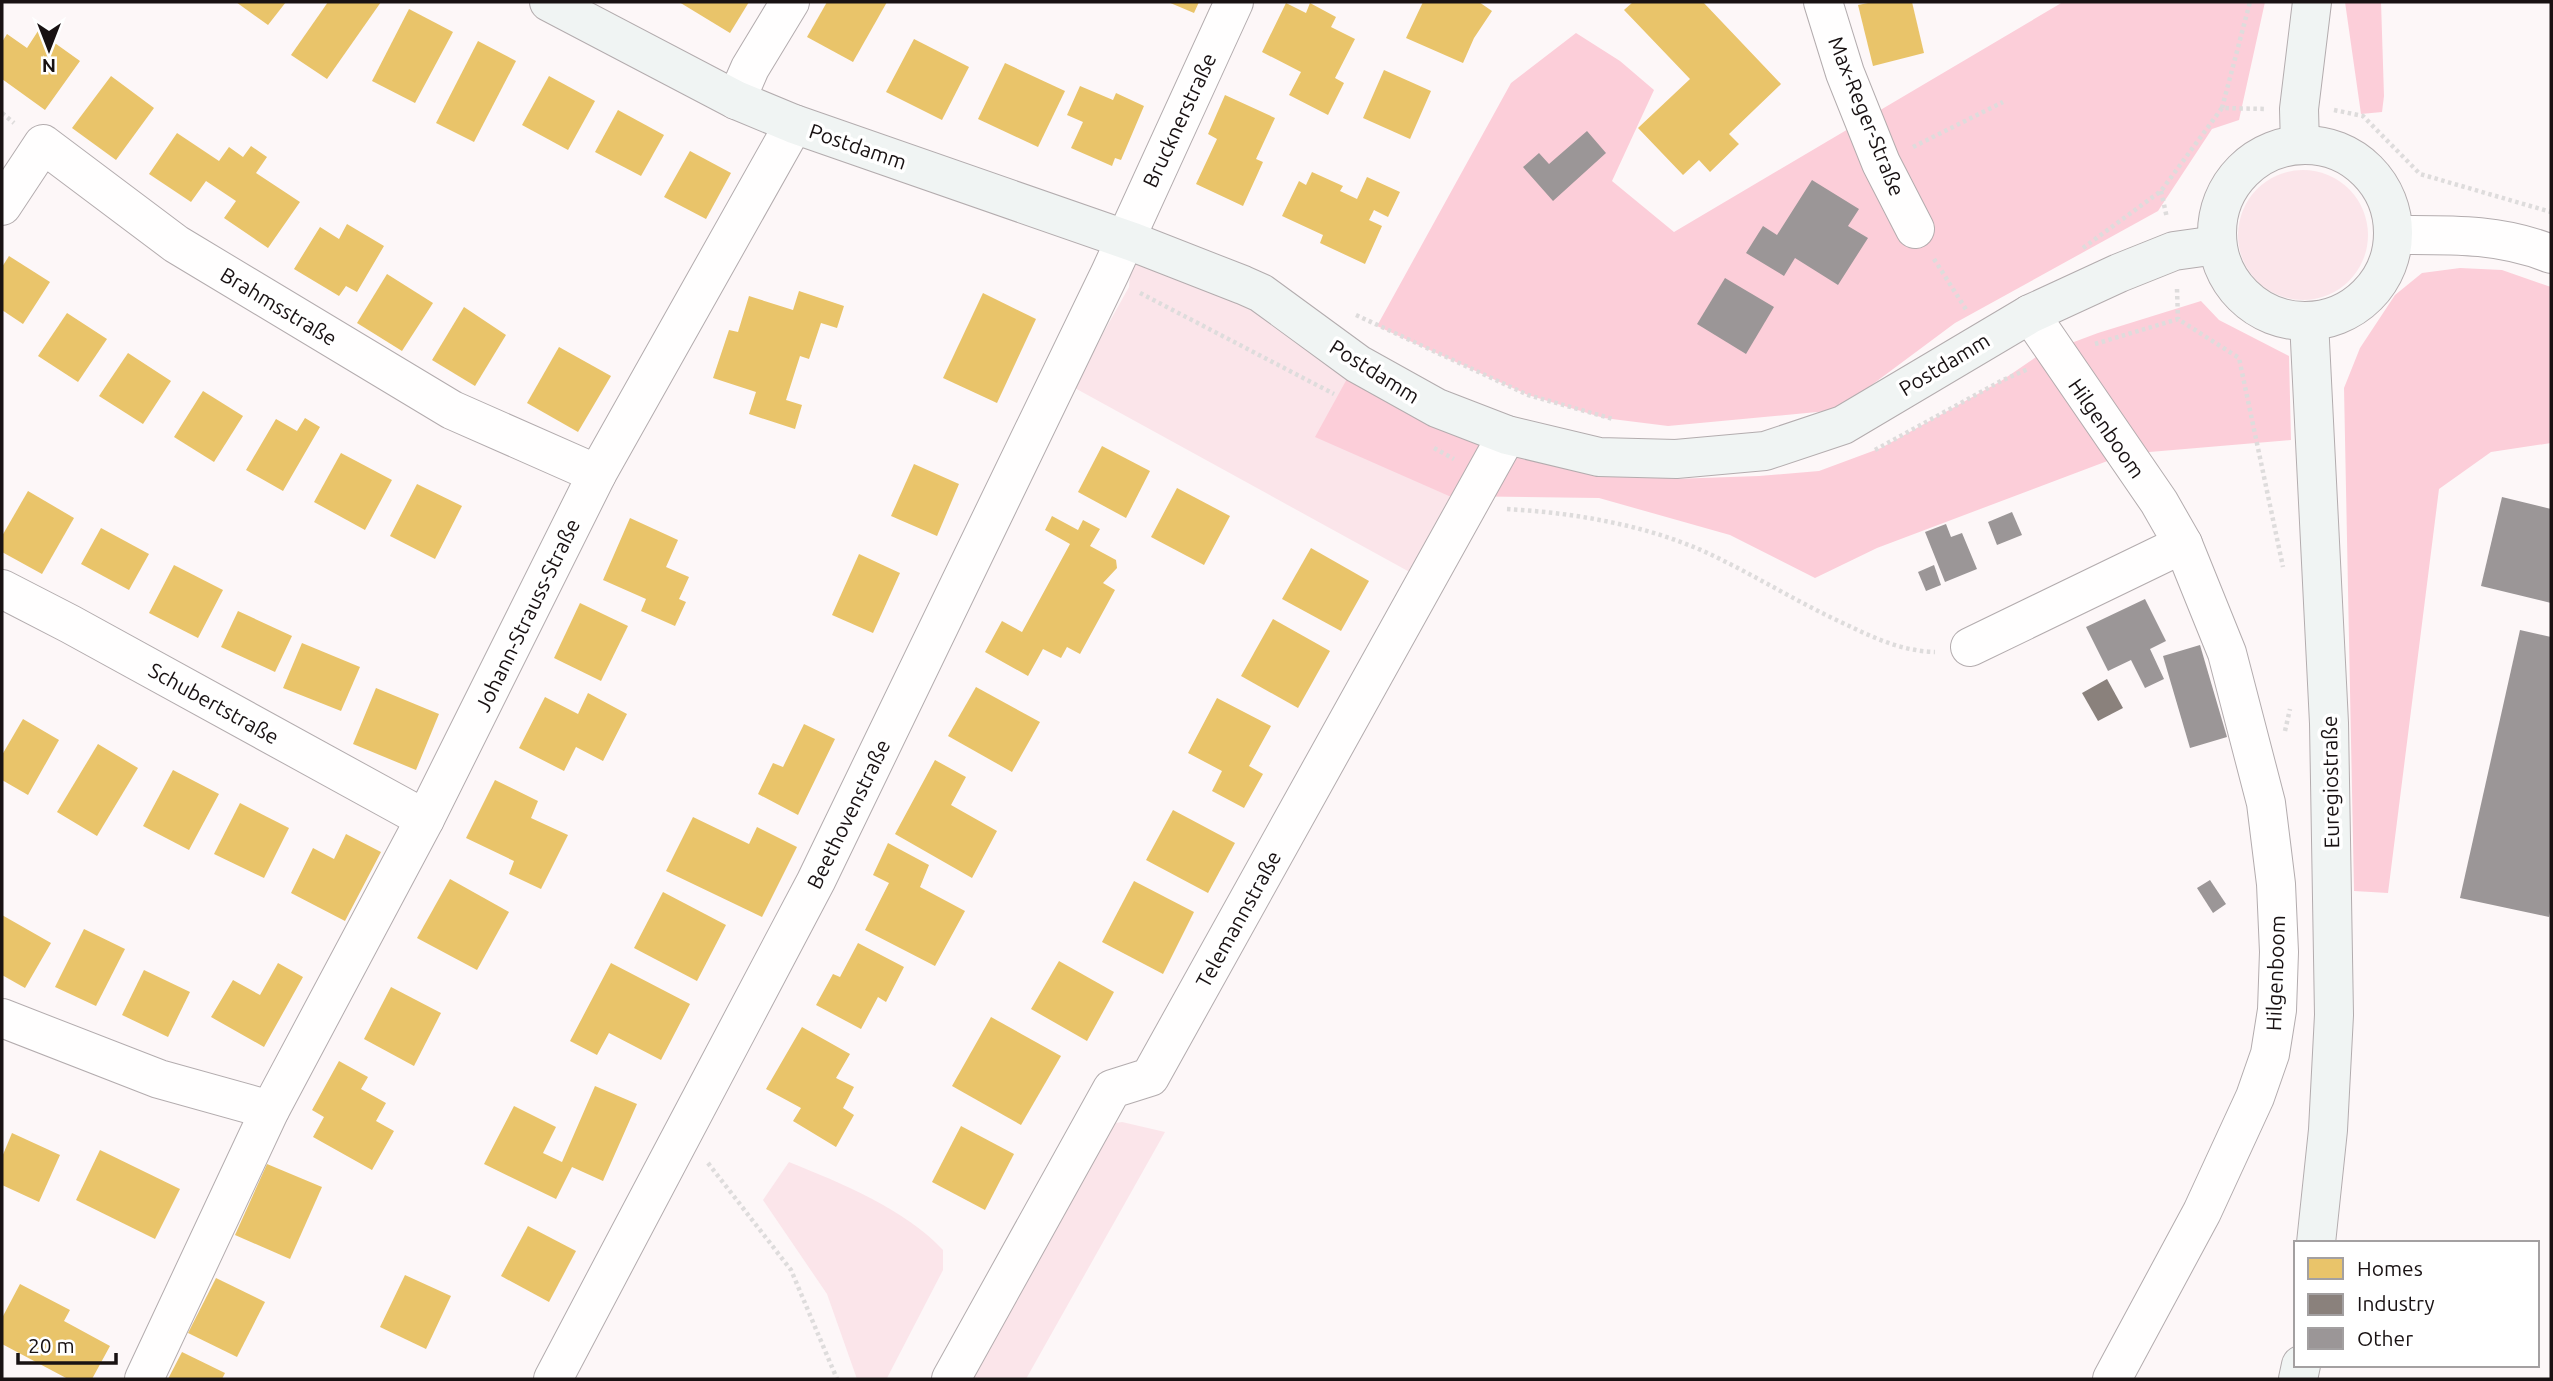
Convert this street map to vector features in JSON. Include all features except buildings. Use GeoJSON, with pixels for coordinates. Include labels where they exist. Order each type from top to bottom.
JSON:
{"type":"FeatureCollection","features":[{"type":"Feature","properties":{"kind":"street","name":"Postdamm"},"geometry":{"type":"LineString","coordinates":[[549,2],[736,100],[794,124],[1124,239],[1261,293],[1358,364],[1437,408],[1507,435],[1599,457],[1676,459],[1765,451],[1843,425],[2030,314],[2174,251],[2217,245]]}},
{"type":"Feature","properties":{"kind":"street"},"geometry":{"type":"LineString","coordinates":[[736,100],[750,68],[790,2]]}},
{"type":"Feature","properties":{"kind":"street","name":"Brucknerstraße"},"geometry":{"type":"LineString","coordinates":[[1124,239],[1234,2]]}},
{"type":"Feature","properties":{"kind":"street","name":"Max-Reger-Straße"},"geometry":{"type":"LineString","coordinates":[[1823,2],[1845,73],[1881,163],[1914,229]]}},
{"type":"Feature","properties":{"kind":"street"},"geometry":{"type":"LineString","coordinates":[[2299,127],[2328,148],[2355,160],[2376,180],[2389,207],[2393,235],[2389,262],[2377,285],[2358,304],[2335,317],[2309,321],[2283,319],[2259,309],[2238,292],[2224,270],[2217,245],[2218,216],[2228,189],[2246,167],[2271,151],[2299,127],[2312,2]]}},
{"type":"Feature","properties":{"kind":"street","name":"Johann-Strauss-Straße"},"geometry":{"type":"LineString","coordinates":[[144,1379],[270,1110],[425,819],[597,474],[794,124]]}},
{"type":"Feature","properties":{"kind":"street","name":"Brahmsstraße"},"geometry":{"type":"LineString","coordinates":[[2,206],[43,144],[176,244],[452,410],[597,474]]}},
{"type":"Feature","properties":{"kind":"street"},"geometry":{"type":"LineString","coordinates":[[2393,235],[2480,235],[2534,247],[2551,254]]}},
{"type":"Feature","properties":{"kind":"street","name":"Beethovenstraße"},"geometry":{"type":"LineString","coordinates":[[553,1379],[822,869],[1124,239]]}},
{"type":"Feature","properties":{"kind":"street","name":"Hilgenboom"},"geometry":{"type":"LineString","coordinates":[[2030,314],[2159,502],[2183,544],[2227,653],[2266,803],[2276,884],[2279,951],[2277,1010],[2270,1054],[2255,1097],[2202,1212],[2112,1379]]}},
{"type":"Feature","properties":{"kind":"street","name":"Euregiostraße"},"geometry":{"type":"LineString","coordinates":[[2309,321],[2329,723],[2334,988],[2328,1129],[2316,1241]]}},
{"type":"Feature","properties":{"kind":"street","name":"Telemannstraße"},"geometry":{"type":"LineString","coordinates":[[951,1379],[1112,1089],[1150,1077],[1507,435]]}},
{"type":"Feature","properties":{"kind":"street"},"geometry":{"type":"LineString","coordinates":[[1970,647],[2183,544]]}},
{"type":"Feature","properties":{"kind":"street","name":"Schubertstraße"},"geometry":{"type":"LineString","coordinates":[[2,589],[425,819]]}},
{"type":"Feature","properties":{"kind":"street"},"geometry":{"type":"LineString","coordinates":[[2,1018],[159,1079],[270,1110]]}},
{"type":"Feature","properties":{"kind":"path"},"geometry":{"type":"LineString","coordinates":[[2074,254],[2161,191],[2222,108],[2250,2]]}},
{"type":"Feature","properties":{"kind":"path"},"geometry":{"type":"LineString","coordinates":[[1881,163],[2003,102]]}},
{"type":"Feature","properties":{"kind":"path"},"geometry":{"type":"LineString","coordinates":[[2222,108],[2299,127],[2329,109],[2363,116],[2420,174],[2551,212]]}},
{"type":"Feature","properties":{"kind":"path"},"geometry":{"type":"LineString","coordinates":[[1914,229],[1986,339]]}},
{"type":"Feature","properties":{"kind":"path"},"geometry":{"type":"LineString","coordinates":[[1129,287],[1340,397]]}},
{"type":"Feature","properties":{"kind":"path"},"geometry":{"type":"LineString","coordinates":[[1353,314],[1528,395],[1617,419]]}},
{"type":"Feature","properties":{"kind":"path"},"geometry":{"type":"LineString","coordinates":[[1868,452],[1881,448],[2001,381],[2057,356],[2178,319],[2239,358],[2283,568]]}},
{"type":"Feature","properties":{"kind":"path"},"geometry":{"type":"LineString","coordinates":[[1424,442],[1475,491],[1553,512],[1648,531],[1716,557],[1804,606],[1891,646],[1933,653],[1970,647]]}},
{"type":"Feature","properties":{"kind":"path"},"geometry":{"type":"LineString","coordinates":[[2284,735],[2293,697]]}},
{"type":"Feature","properties":{"kind":"path"},"geometry":{"type":"LineString","coordinates":[[684,1132],[791,1270],[837,1379]]}},
{"type":"Feature","properties":{"kind":"shaded area"},"geometry":{"type":"Polygon","coordinates":[[[2063,2],[2265,2],[2239,120],[2212,129],[2158,211],[1955,323],[1838,410],[1668,426],[1604,418],[1528,395],[1377,326],[1511,83],[1576,33],[1620,61],[1654,90],[1612,181],[1674,232],[2063,2]]]}},
{"type":"Feature","properties":{"kind":"shaded area"},"geometry":{"type":"Polygon","coordinates":[[[2345,2],[2381,2],[2384,96],[2382,112],[2361,114],[2345,2]]]}},
{"type":"Feature","properties":{"kind":"shaded area"},"geometry":{"type":"Polygon","coordinates":[[[2303,170],[2328,175],[2349,189],[2363,210],[2368,235],[2363,260],[2349,281],[2328,295],[2303,300],[2278,295],[2257,281],[2243,260],[2238,235],[2243,210],[2257,189],[2278,175],[2303,170]]]}},
{"type":"Feature","properties":{"kind":"shaded area"},"geometry":{"type":"Polygon","coordinates":[[[1133,242],[1507,435],[1426,581],[1073,387],[1129,287],[1133,242]]]}},
{"type":"Feature","properties":{"kind":"shaded area"},"geometry":{"type":"Polygon","coordinates":[[[2460,268],[2502,270],[2551,287],[2551,443],[2491,452],[2439,489],[2388,893],[2354,891],[2344,388],[2360,348],[2395,295],[2422,273],[2460,268]]]}},
{"type":"Feature","properties":{"kind":"shaded area"},"geometry":{"type":"Polygon","coordinates":[[[2201,301],[2219,320],[2289,356],[2291,440],[2126,454],[1877,548],[1815,578],[1730,535],[1599,498],[1449,496],[1315,437],[1359,357],[1600,463],[1673,479],[1819,471],[1881,448],[2001,381],[2039,355],[2098,333],[2201,301]]]}},
{"type":"Feature","properties":{"kind":"shaded area"},"geometry":{"type":"Polygon","coordinates":[[[1122,1122],[1165,1132],[1026,1379],[951,1379],[1090,1127],[1122,1122]]]}},
{"type":"Feature","properties":{"kind":"shaded area"},"geometry":{"type":"Polygon","coordinates":[[[789,1162],[871,1198],[928,1235],[943,1250],[943,1270],[887,1378],[857,1379],[827,1294],[763,1200],[789,1162]]]}}]}
